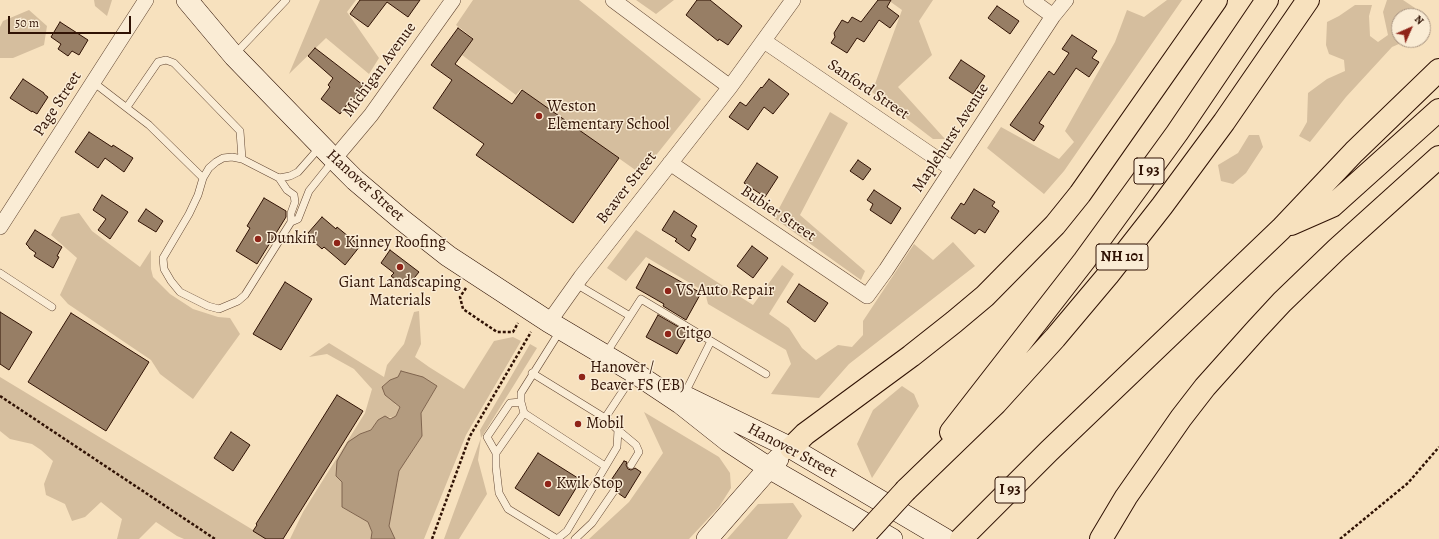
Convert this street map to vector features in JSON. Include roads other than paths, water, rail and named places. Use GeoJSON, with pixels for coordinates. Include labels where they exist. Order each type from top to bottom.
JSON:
{"type":"FeatureCollection","features":[{"type":"Feature","properties":{"kind":"highway"},"geometry":{"type":"LineString","coordinates":[[791,448],[805,434],[911,356],[985,296],[1055,225],[1080,194],[1216,0]]}},
{"type":"Feature","properties":{"kind":"highway","name":"I 93"},"geometry":{"type":"LineString","coordinates":[[860,539],[906,490],[1088,254],[1177,133],[1268,0]]}},
{"type":"Feature","properties":{"kind":"highway","name":"NH 101"},"geometry":{"type":"LineString","coordinates":[[906,490],[996,403],[1055,338],[1108,274],[1162,206],[1224,122],[1308,0]]}},
{"type":"Feature","properties":{"kind":"highway","name":"I 93"},"geometry":{"type":"LineString","coordinates":[[965,534],[1049,451],[1281,229],[1354,152],[1439,70]]}},
{"type":"Feature","properties":{"kind":"highway"},"geometry":{"type":"LineString","coordinates":[[1281,229],[1332,206],[1439,110]]}},
{"type":"Feature","properties":{"kind":"highway"},"geometry":{"type":"LineString","coordinates":[[1101,539],[1126,497],[1181,418],[1205,387],[1282,302],[1337,248],[1439,157]]}},
{"type":"Feature","properties":{"kind":"main road","name":"Hanover Street"},"geometry":{"type":"LineString","coordinates":[[187,0],[234,56],[355,180],[448,256],[555,326],[682,400],[791,448],[945,539]]}},
{"type":"Feature","properties":{"kind":"main road","name":"Hanover Street"},"geometry":{"type":"LineString","coordinates":[[682,400],[728,441],[769,468],[892,539]]}},
{"type":"Feature","properties":{"kind":"main road"},"geometry":{"type":"LineString","coordinates":[[707,539],[769,468],[791,448]]}},
{"type":"Feature","properties":{"kind":"street","name":"Page Street"},"geometry":{"type":"LineString","coordinates":[[0,227],[146,0]]}},
{"type":"Feature","properties":{"kind":"street","name":"Michigan Avenue"},"geometry":{"type":"LineString","coordinates":[[328,153],[371,115],[453,0]]}},
{"type":"Feature","properties":{"kind":"street"},"geometry":{"type":"LineString","coordinates":[[613,0],[730,87]]}},
{"type":"Feature","properties":{"kind":"street","name":"Beaver Street"},"geometry":{"type":"LineString","coordinates":[[555,326],[576,284],[730,87],[793,0]]}},
{"type":"Feature","properties":{"kind":"street"},"geometry":{"type":"LineString","coordinates":[[1030,0],[1054,16]]}},
{"type":"Feature","properties":{"kind":"street","name":"Maplehurst Avenue"},"geometry":{"type":"LineString","coordinates":[[867,296],[886,270],[1066,0]]}},
{"type":"Feature","properties":{"kind":"street","name":"Sanford Street"},"geometry":{"type":"LineString","coordinates":[[764,41],[952,169]]}},
{"type":"Feature","properties":{"kind":"street","name":"Bubier Street"},"geometry":{"type":"LineString","coordinates":[[670,163],[867,296]]}},
{"type":"Feature","properties":{"kind":"lane"},"geometry":{"type":"LineString","coordinates":[[234,56],[286,0]]}},
{"type":"Feature","properties":{"kind":"lane"},"geometry":{"type":"LineString","coordinates":[[127,107],[158,62],[166,60],[174,64],[240,131],[242,159]]}},
{"type":"Feature","properties":{"kind":"lane"},"geometry":{"type":"LineString","coordinates":[[93,82],[149,125],[203,178]]}},
{"type":"Feature","properties":{"kind":"lane"},"geometry":{"type":"LineString","coordinates":[[279,178],[290,176],[298,172],[328,153]]}},
{"type":"Feature","properties":{"kind":"lane"},"geometry":{"type":"LineString","coordinates":[[291,222],[298,219],[309,191],[328,153]]}},
{"type":"Feature","properties":{"kind":"lane"},"geometry":{"type":"LineString","coordinates":[[232,157],[242,159],[279,178],[287,190],[294,195],[295,202],[291,213],[291,222],[251,288],[238,301],[219,309],[208,306],[180,292],[171,281],[164,268],[163,258],[189,214],[198,195],[203,178],[209,168],[223,158],[232,157]]}},
{"type":"Feature","properties":{"kind":"lane"},"geometry":{"type":"LineString","coordinates":[[0,273],[52,308]]}},
{"type":"Feature","properties":{"kind":"lane"},"geometry":{"type":"LineString","coordinates":[[576,284],[630,316]]}},
{"type":"Feature","properties":{"kind":"lane"},"geometry":{"type":"LineString","coordinates":[[605,355],[641,299],[766,374]]}},
{"type":"Feature","properties":{"kind":"lane"},"geometry":{"type":"LineString","coordinates":[[555,326],[532,373],[520,393],[524,413],[605,466]]}},
{"type":"Feature","properties":{"kind":"lane"},"geometry":{"type":"LineString","coordinates":[[682,400],[711,341]]}},
{"type":"Feature","properties":{"kind":"lane"},"geometry":{"type":"LineString","coordinates":[[605,418],[635,372]]}},
{"type":"Feature","properties":{"kind":"lane"},"geometry":{"type":"LineString","coordinates":[[532,373],[605,418],[636,445],[639,452],[631,465]]}},
{"type":"Feature","properties":{"kind":"lane"},"geometry":{"type":"LineString","coordinates":[[521,402],[510,403],[487,438],[496,453],[499,493],[508,509],[557,539],[567,531],[617,447],[618,430]]}},
{"type":"Feature","properties":{"kind":"lane"},"geometry":{"type":"LineString","coordinates":[[496,453],[524,413]]}},
{"type":"Feature","properties":{"kind":"lane"},"geometry":{"type":"LineString","coordinates":[[575,539],[592,523],[614,491]]}},
{"type":"Feature","properties":{"kind":"place","name":"Weston Elementary School"},"geometry":{"type":"Point","coordinates":[539,116]}},
{"type":"Feature","properties":{"kind":"place","name":"Dunkin'"},"geometry":{"type":"Point","coordinates":[258,239]}},
{"type":"Feature","properties":{"kind":"place","name":"Kinney Roofing"},"geometry":{"type":"Point","coordinates":[337,243]}},
{"type":"Feature","properties":{"kind":"place","name":"Giant Landscaping Materials"},"geometry":{"type":"Point","coordinates":[400,267]}},
{"type":"Feature","properties":{"kind":"place","name":"VS Auto Repair"},"geometry":{"type":"Point","coordinates":[668,291]}},
{"type":"Feature","properties":{"kind":"place","name":"Citgo"},"geometry":{"type":"Point","coordinates":[668,334]}},
{"type":"Feature","properties":{"kind":"place","name":"Hanover / Beaver FS (EB)"},"geometry":{"type":"Point","coordinates":[582,377]}},
{"type":"Feature","properties":{"kind":"place","name":"Mobil"},"geometry":{"type":"Point","coordinates":[578,424]}},
{"type":"Feature","properties":{"kind":"place","name":"Kwik Stop"},"geometry":{"type":"Point","coordinates":[548,484]}}]}
